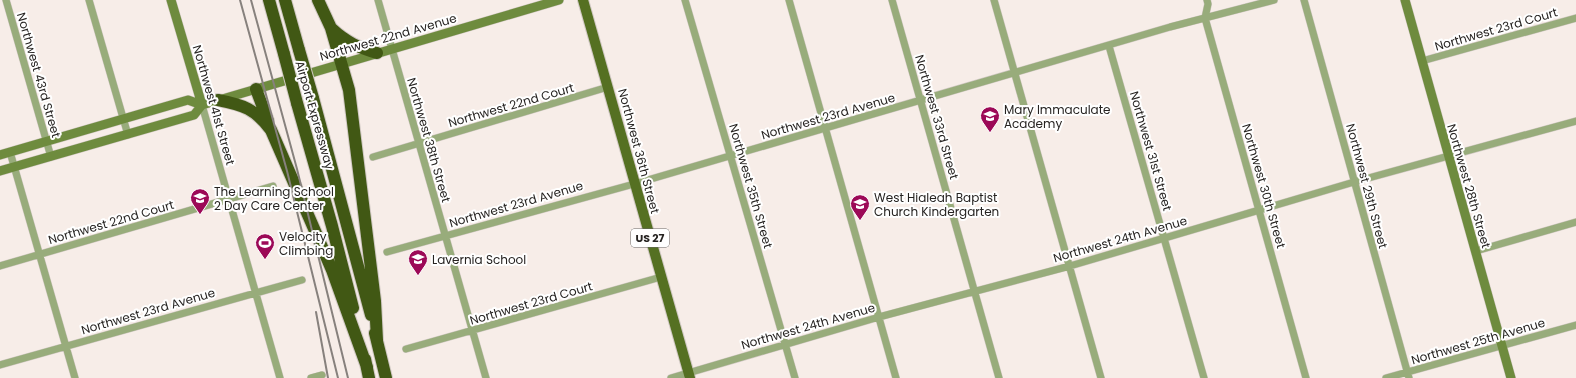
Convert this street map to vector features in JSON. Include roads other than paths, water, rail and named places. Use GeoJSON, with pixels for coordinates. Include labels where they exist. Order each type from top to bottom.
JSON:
{"type":"FeatureCollection","features":[{"type":"Feature","properties":{"kind":"highway","name":"Airport Expressway"},"geometry":{"type":"LineString","coordinates":[[269,0],[332,226],[368,373]]}},
{"type":"Feature","properties":{"kind":"highway","name":"Airport Expressway"},"geometry":{"type":"LineString","coordinates":[[285,0],[313,98],[386,378]]}},
{"type":"Feature","properties":{"kind":"highway"},"geometry":{"type":"LineString","coordinates":[[318,0],[331,28],[346,77],[355,136],[375,301],[377,340]]}},
{"type":"Feature","properties":{"kind":"highway"},"geometry":{"type":"LineString","coordinates":[[331,28],[349,43],[377,53]]}},
{"type":"Feature","properties":{"kind":"highway"},"geometry":{"type":"LineString","coordinates":[[256,89],[332,270],[368,373]]}},
{"type":"Feature","properties":{"kind":"highway"},"geometry":{"type":"LineString","coordinates":[[218,100],[238,104],[251,110],[258,114],[272,130]]}},
{"type":"Feature","properties":{"kind":"main road","name":"Northwest 41st Street"},"geometry":{"type":"LineString","coordinates":[[171,0],[202,105]]}},
{"type":"Feature","properties":{"kind":"main road","name":"Northwest 22nd Avenue"},"geometry":{"type":"LineString","coordinates":[[0,171],[194,115],[202,105],[218,100],[559,0]]}},
{"type":"Feature","properties":{"kind":"main road","name":"Northwest 36th Street"},"geometry":{"type":"LineString","coordinates":[[583,0],[689,375]]}},
{"type":"Feature","properties":{"kind":"main road","name":"Northwest 28th Street"},"geometry":{"type":"LineString","coordinates":[[1405,0],[1511,378]]}},
{"type":"Feature","properties":{"kind":"main road","name":"Northwest 22nd Avenue"},"geometry":{"type":"LineString","coordinates":[[0,155],[188,100],[202,105]]}},
{"type":"Feature","properties":{"kind":"street","name":"Northwest 43rd Street"},"geometry":{"type":"LineString","coordinates":[[6,0],[51,156]]}},
{"type":"Feature","properties":{"kind":"street"},"geometry":{"type":"LineString","coordinates":[[89,0],[128,135]]}},
{"type":"Feature","properties":{"kind":"street","name":"Northwest 38th Street"},"geometry":{"type":"LineString","coordinates":[[378,0],[486,378]]}},
{"type":"Feature","properties":{"kind":"street","name":"Northwest 35th Street"},"geometry":{"type":"LineString","coordinates":[[686,0],[795,378]]}},
{"type":"Feature","properties":{"kind":"street"},"geometry":{"type":"LineString","coordinates":[[789,0],[896,378]]}},
{"type":"Feature","properties":{"kind":"street","name":"Northwest 33rd Street"},"geometry":{"type":"LineString","coordinates":[[892,0],[922,101],[999,378]]}},
{"type":"Feature","properties":{"kind":"street"},"geometry":{"type":"LineString","coordinates":[[994,0],[1101,378]]}},
{"type":"Feature","properties":{"kind":"street","name":"Northwest 30th Street"},"geometry":{"type":"LineString","coordinates":[[1207,0],[1208,4],[1205,18],[1306,378]]}},
{"type":"Feature","properties":{"kind":"street","name":"Northwest 23rd Avenue"},"geometry":{"type":"LineString","coordinates":[[387,252],[634,184],[730,155],[922,101],[1170,27],[1274,0]]}},
{"type":"Feature","properties":{"kind":"street","name":"Northwest 29th Street"},"geometry":{"type":"LineString","coordinates":[[1304,0],[1408,375]]}},
{"type":"Feature","properties":{"kind":"street","name":"Northwest 23rd Court"},"geometry":{"type":"LineString","coordinates":[[1422,61],[1576,18]]}},
{"type":"Feature","properties":{"kind":"street","name":"Northwest 31st Street"},"geometry":{"type":"LineString","coordinates":[[1109,46],[1204,378]]}},
{"type":"Feature","properties":{"kind":"street","name":"Northwest 22nd Court"},"geometry":{"type":"LineString","coordinates":[[373,157],[608,87]]}},
{"type":"Feature","properties":{"kind":"street","name":"Northwest 41st Street"},"geometry":{"type":"LineString","coordinates":[[202,105],[280,378]]}},
{"type":"Feature","properties":{"kind":"street","name":"Northwest 24th Avenue"},"geometry":{"type":"LineString","coordinates":[[671,378],[689,375],[785,344],[879,317],[1070,266],[1354,182],[1576,121]]}},
{"type":"Feature","properties":{"kind":"street"},"geometry":{"type":"LineString","coordinates":[[10,152],[75,378]]}},
{"type":"Feature","properties":{"kind":"street","name":"Northwest 22nd Court"},"geometry":{"type":"LineString","coordinates":[[0,266],[273,186]]}},
{"type":"Feature","properties":{"kind":"street"},"geometry":{"type":"LineString","coordinates":[[1476,250],[1576,222]]}},
{"type":"Feature","properties":{"kind":"street","name":"Northwest 23rd Court"},"geometry":{"type":"LineString","coordinates":[[406,349],[661,277]]}},
{"type":"Feature","properties":{"kind":"street","name":"Northwest 23rd Avenue"},"geometry":{"type":"LineString","coordinates":[[0,365],[302,280]]}},
{"type":"Feature","properties":{"kind":"street","name":"Northwest 25th Avenue"},"geometry":{"type":"LineString","coordinates":[[1386,378],[1408,375],[1502,345],[1576,325]]}},
{"type":"Feature","properties":{"kind":"street"},"geometry":{"type":"LineString","coordinates":[[311,378],[322,375]]}},
{"type":"Feature","properties":{"kind":"railway"},"geometry":{"type":"LineString","coordinates":[[240,0],[287,171],[338,378]]}},
{"type":"Feature","properties":{"kind":"railway"},"geometry":{"type":"LineString","coordinates":[[251,0],[297,169],[348,378]]}},
{"type":"Feature","properties":{"kind":"railway"},"geometry":{"type":"LineString","coordinates":[[316,312],[328,378]]}},
{"type":"Feature","properties":{"kind":"place","name":"Mary Immaculate Academy"},"geometry":{"type":"Point","coordinates":[990,133]}},
{"type":"Feature","properties":{"kind":"place","name":"The Learning School 2 Day Care Center"},"geometry":{"type":"Point","coordinates":[200,215]}},
{"type":"Feature","properties":{"kind":"place","name":"West Hialeah Baptist Church Kindergarten"},"geometry":{"type":"Point","coordinates":[860,221]}},
{"type":"Feature","properties":{"kind":"place","name":"Velocity Climbing"},"geometry":{"type":"Point","coordinates":[265,260]}},
{"type":"Feature","properties":{"kind":"place","name":"Lavernia School"},"geometry":{"type":"Point","coordinates":[418,276]}}]}
